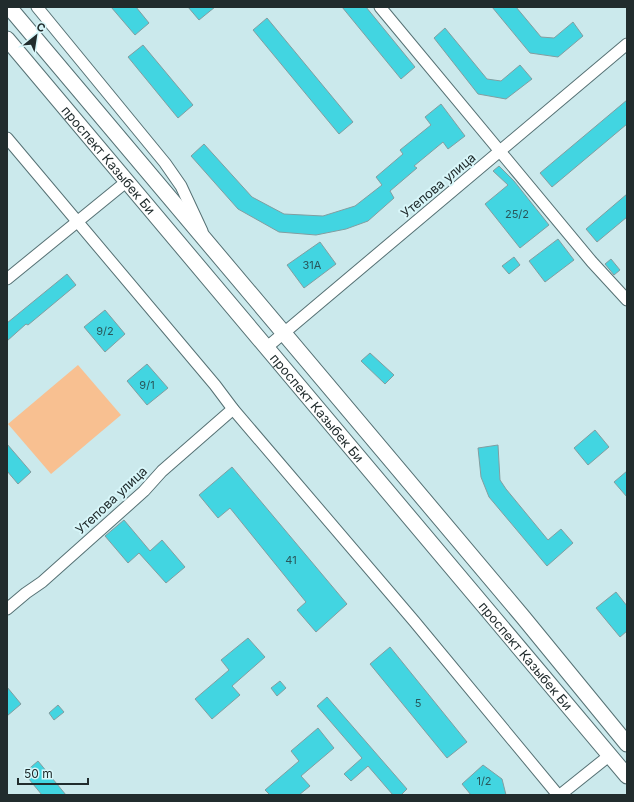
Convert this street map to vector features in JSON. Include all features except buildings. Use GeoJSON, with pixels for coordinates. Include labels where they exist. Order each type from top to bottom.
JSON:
{"type":"FeatureCollection","features":[{"type":"Feature","properties":{"kind":"street","name":"проспект Казыбек Би"},"geometry":{"type":"LineString","coordinates":[[9,7],[523,617],[627,744]]}},
{"type":"Feature","properties":{"kind":"street"},"geometry":{"type":"LineString","coordinates":[[38,7],[165,164],[181,186],[209,244]]}},
{"type":"Feature","properties":{"kind":"street"},"geometry":{"type":"LineString","coordinates":[[380,7],[592,262],[627,300]]}},
{"type":"Feature","properties":{"kind":"street","name":"проспект Казыбек Би"},"geometry":{"type":"LineString","coordinates":[[7,39],[627,776]]}},
{"type":"Feature","properties":{"kind":"street","name":"Утепова улица"},"geometry":{"type":"LineString","coordinates":[[266,348],[627,44]]}},
{"type":"Feature","properties":{"kind":"street"},"geometry":{"type":"LineString","coordinates":[[49,89],[66,74]]}},
{"type":"Feature","properties":{"kind":"street"},"geometry":{"type":"LineString","coordinates":[[7,138],[215,385],[233,409],[414,621],[559,795],[610,755]]}},
{"type":"Feature","properties":{"kind":"street"},"geometry":{"type":"LineString","coordinates":[[7,279],[126,182]]}},
{"type":"Feature","properties":{"kind":"street","name":"Утепова улица"},"geometry":{"type":"LineString","coordinates":[[7,609],[42,582],[144,491],[162,471],[233,409]]}},
{"type":"Feature","properties":{"kind":"shaded area"},"geometry":{"type":"Polygon","coordinates":[[[78,365],[121,415],[51,474],[8,424],[78,365]]]}}]}
